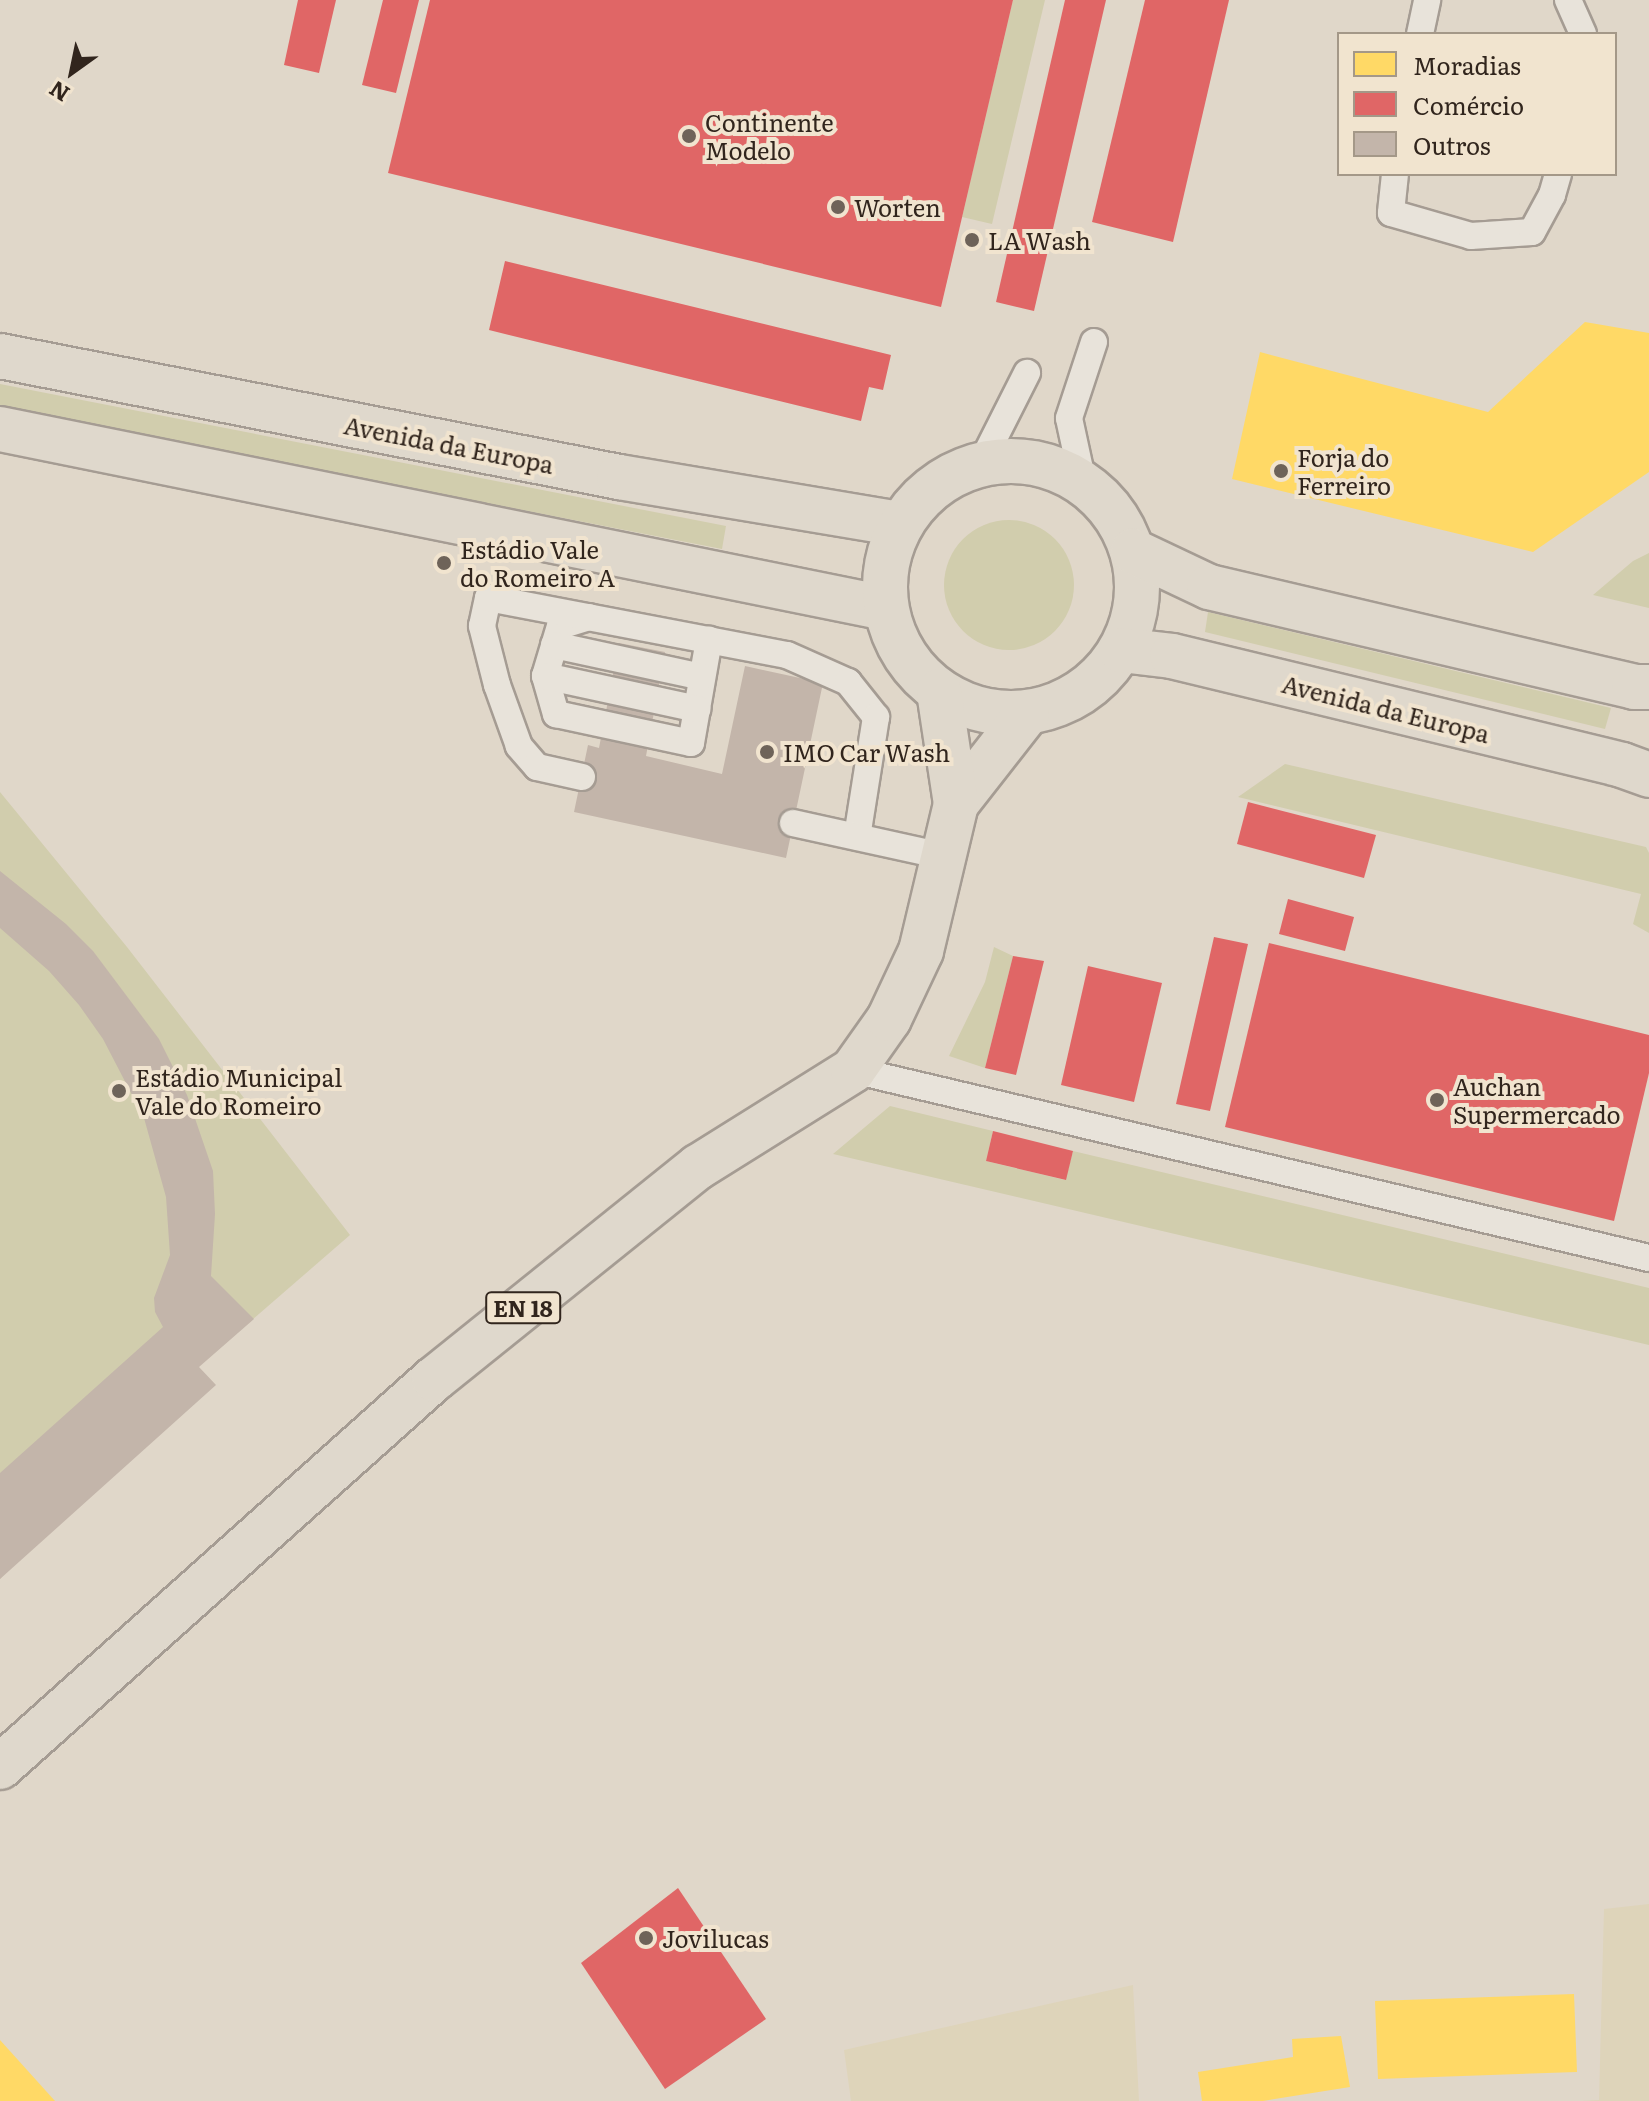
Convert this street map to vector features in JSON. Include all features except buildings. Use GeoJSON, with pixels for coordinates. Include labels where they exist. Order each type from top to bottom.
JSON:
{"type":"FeatureCollection","features":[{"type":"Feature","properties":{"kind":"main road","name":"Avenida da Europa"},"geometry":{"type":"LineString","coordinates":[[0,356],[619,477],[899,524]]}},
{"type":"Feature","properties":{"kind":"main road"},"geometry":{"type":"LineString","coordinates":[[0,429],[885,608]]}},
{"type":"Feature","properties":{"kind":"main road"},"geometry":{"type":"LineString","coordinates":[[1020,460],[1042,464],[1083,483],[1113,512],[1133,551],[1138,584],[1134,618],[1121,650],[1086,689],[1046,708],[1027,713],[997,713],[967,706],[939,691],[914,669],[895,641],[885,608],[885,565],[899,524],[934,485],[955,472],[982,462],[1020,460]]}},
{"type":"Feature","properties":{"kind":"main road"},"geometry":{"type":"LineString","coordinates":[[1133,551],[1209,587],[1634,687],[1649,687]]}},
{"type":"Feature","properties":{"kind":"main road","name":"Avenida da Europa"},"geometry":{"type":"LineString","coordinates":[[1121,650],[1172,656],[1622,765],[1649,775]]}},
{"type":"Feature","properties":{"kind":"main road","name":"EN 18"},"geometry":{"type":"LineString","coordinates":[[0,1767],[434,1379],[698,1167],[853,1070],[889,1019],[921,951],[956,804],[939,691]]}},
{"type":"Feature","properties":{"kind":"main road","name":"EN 18"},"geometry":{"type":"LineString","coordinates":[[956,804],[1027,713]]}},
{"type":"Feature","properties":{"kind":"lane"},"geometry":{"type":"LineString","coordinates":[[1420,32],[1427,0]]}},
{"type":"Feature","properties":{"kind":"lane"},"geometry":{"type":"LineString","coordinates":[[1568,0],[1582,32]]}},
{"type":"Feature","properties":{"kind":"lane"},"geometry":{"type":"LineString","coordinates":[[1395,176],[1391,213],[1471,236],[1532,232],[1552,195],[1557,176]]}},
{"type":"Feature","properties":{"kind":"lane"},"geometry":{"type":"LineString","coordinates":[[1083,483],[1069,418],[1094,342]]}},
{"type":"Feature","properties":{"kind":"lane"},"geometry":{"type":"LineString","coordinates":[[982,462],[1027,373]]}},
{"type":"Feature","properties":{"kind":"lane"},"geometry":{"type":"LineString","coordinates":[[582,777],[537,767],[519,746],[497,685],[482,626],[488,598],[787,655],[848,682],[876,717],[857,837]]}},
{"type":"Feature","properties":{"kind":"lane"},"geometry":{"type":"LineString","coordinates":[[590,616],[560,626],[545,676],[556,714],[691,743],[709,640]]}},
{"type":"Feature","properties":{"kind":"lane"},"geometry":{"type":"LineString","coordinates":[[554,645],[702,677]]}},
{"type":"Feature","properties":{"kind":"lane"},"geometry":{"type":"LineString","coordinates":[[545,676],[697,709]]}},
{"type":"Feature","properties":{"kind":"lane"},"geometry":{"type":"LineString","coordinates":[[793,823],[943,856]]}},
{"type":"Feature","properties":{"kind":"lane"},"geometry":{"type":"LineString","coordinates":[[853,1070],[1645,1257]]}},
{"type":"Feature","properties":{"kind":"shaded area"},"geometry":{"type":"Polygon","coordinates":[[[1013,0],[1045,0],[992,224],[962,217],[1013,0]]]}},
{"type":"Feature","properties":{"kind":"shaded area"},"geometry":{"type":"Polygon","coordinates":[[[0,384],[726,526],[722,549],[0,408],[0,384]]]}},
{"type":"Feature","properties":{"kind":"shaded area"},"geometry":{"type":"Polygon","coordinates":[[[1009,520],[1034,524],[1055,539],[1070,560],[1074,585],[1070,610],[1055,631],[1034,646],[1009,650],[984,646],[963,631],[948,610],[944,585],[948,560],[963,539],[984,524],[1009,520]]]}},
{"type":"Feature","properties":{"kind":"shaded area"},"geometry":{"type":"Polygon","coordinates":[[[1649,553],[1649,608],[1593,595],[1633,561],[1649,553]]]}},
{"type":"Feature","properties":{"kind":"shaded area"},"geometry":{"type":"Polygon","coordinates":[[[1208,612],[1611,708],[1605,729],[1205,632],[1208,612]]]}},
{"type":"Feature","properties":{"kind":"shaded area"},"geometry":{"type":"Polygon","coordinates":[[[1285,764],[1646,847],[1649,853],[1649,933],[1633,924],[1641,894],[1238,797],[1285,764]]]}},
{"type":"Feature","properties":{"kind":"shaded area","name":"Estádio Municipal Vale do Romeiro"},"geometry":{"type":"Polygon","coordinates":[[[0,792],[127,947],[350,1235],[199,1366],[0,1579],[0,792]]]}},
{"type":"Feature","properties":{"kind":"shaded area"},"geometry":{"type":"Polygon","coordinates":[[[994,947],[1013,956],[985,1068],[949,1056],[985,982],[994,947]]]}},
{"type":"Feature","properties":{"kind":"shaded area"},"geometry":{"type":"Polygon","coordinates":[[[890,1106],[993,1131],[986,1161],[1065,1180],[1073,1151],[1649,1288],[1649,1345],[833,1154],[890,1106]]]}},
{"type":"Feature","properties":{"kind":"shaded area"},"geometry":{"type":"Polygon","coordinates":[[[1649,1904],[1649,2101],[1582,2101],[1599,2100],[1604,1909],[1649,1904]]]}},
{"type":"Feature","properties":{"kind":"shaded area"},"geometry":{"type":"Polygon","coordinates":[[[1133,1985],[1139,2101],[851,2101],[844,2050],[1133,1985]]]}},
{"type":"Feature","properties":{"kind":"place","name":"Continente Modelo"},"geometry":{"type":"Point","coordinates":[689,136]}},
{"type":"Feature","properties":{"kind":"place","name":"Worten"},"geometry":{"type":"Point","coordinates":[838,207]}},
{"type":"Feature","properties":{"kind":"place","name":"LA Wash"},"geometry":{"type":"Point","coordinates":[972,240]}},
{"type":"Feature","properties":{"kind":"place","name":"Forja do Ferreiro"},"geometry":{"type":"Point","coordinates":[1281,471]}},
{"type":"Feature","properties":{"kind":"place","name":"Estádio Vale do Romeiro A"},"geometry":{"type":"Point","coordinates":[444,563]}},
{"type":"Feature","properties":{"kind":"place","name":"IMO Car Wash"},"geometry":{"type":"Point","coordinates":[767,752]}},
{"type":"Feature","properties":{"kind":"place","name":"Estádio Municipal Vale do Romeiro"},"geometry":{"type":"Point","coordinates":[119,1091]}},
{"type":"Feature","properties":{"kind":"place","name":"Auchan Supermercado"},"geometry":{"type":"Point","coordinates":[1437,1100]}},
{"type":"Feature","properties":{"kind":"place","name":"Jovilucas"},"geometry":{"type":"Point","coordinates":[646,1938]}}]}
